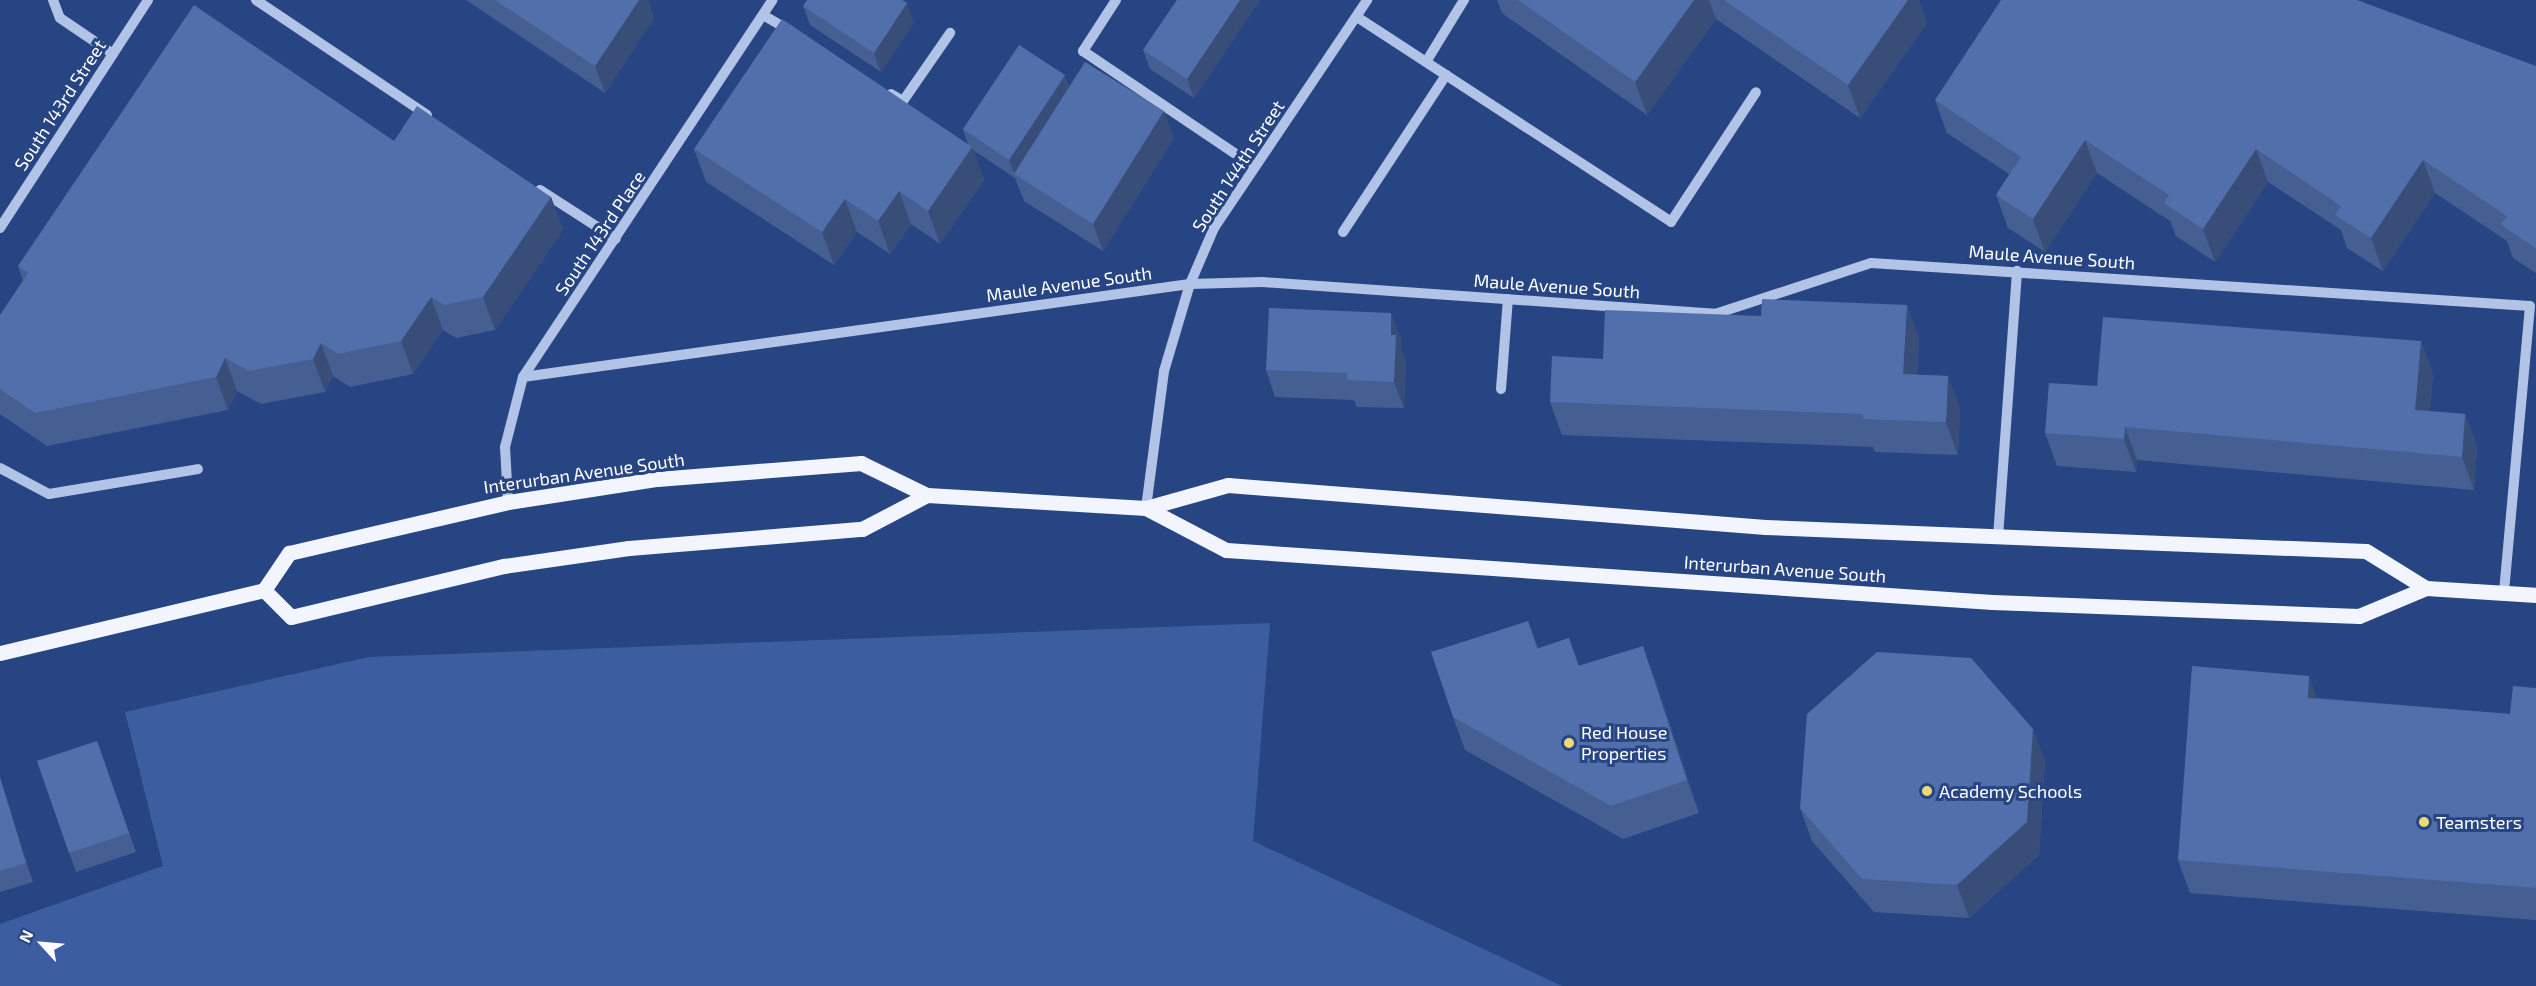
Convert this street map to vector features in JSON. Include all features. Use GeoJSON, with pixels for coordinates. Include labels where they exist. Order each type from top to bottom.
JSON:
{"type":"FeatureCollection","features":[{"type":"Feature","properties":{"kind":"main road","name":"Interurban Avenue South"},"geometry":{"type":"LineString","coordinates":[[264,590],[289,553],[508,502],[657,479],[861,463],[927,495],[1146,508],[1227,485],[1635,519],[1998,537],[2366,551],[2426,588]]}},
{"type":"Feature","properties":{"kind":"main road"},"geometry":{"type":"LineString","coordinates":[[0,653],[264,590],[291,617],[504,566],[641,547],[862,529],[927,495]]}},
{"type":"Feature","properties":{"kind":"main road","name":"Interurban Avenue South"},"geometry":{"type":"LineString","coordinates":[[1146,508],[1226,550],[1992,602],[2359,616],[2426,588],[2536,595]]}},
{"type":"Feature","properties":{"kind":"street"},"geometry":{"type":"LineString","coordinates":[[53,0],[60,18],[113,54]]}},
{"type":"Feature","properties":{"kind":"street","name":"South 143rd Street"},"geometry":{"type":"LineString","coordinates":[[0,228],[148,0]]}},
{"type":"Feature","properties":{"kind":"street"},"geometry":{"type":"LineString","coordinates":[[256,0],[442,124]]}},
{"type":"Feature","properties":{"kind":"street","name":"South 143rd Place"},"geometry":{"type":"LineString","coordinates":[[508,502],[504,447],[523,377],[773,0]]}},
{"type":"Feature","properties":{"kind":"street"},"geometry":{"type":"LineString","coordinates":[[1116,0],[1083,51],[1254,167]]}},
{"type":"Feature","properties":{"kind":"street","name":"South 144th Street"},"geometry":{"type":"LineString","coordinates":[[1146,508],[1164,371],[1190,284],[1214,228],[1367,0]]}},
{"type":"Feature","properties":{"kind":"street"},"geometry":{"type":"LineString","coordinates":[[1425,62],[1464,0]]}},
{"type":"Feature","properties":{"kind":"street"},"geometry":{"type":"LineString","coordinates":[[764,15],[803,39]]}},
{"type":"Feature","properties":{"kind":"street"},"geometry":{"type":"LineString","coordinates":[[1356,17],[1671,222],[1756,92]]}},
{"type":"Feature","properties":{"kind":"street"},"geometry":{"type":"LineString","coordinates":[[883,89],[903,101],[950,33]]}},
{"type":"Feature","properties":{"kind":"street"},"geometry":{"type":"LineString","coordinates":[[1343,232],[1446,75]]}},
{"type":"Feature","properties":{"kind":"street"},"geometry":{"type":"LineString","coordinates":[[530,183],[616,238]]}},
{"type":"Feature","properties":{"kind":"street","name":"Maule Avenue South"},"geometry":{"type":"LineString","coordinates":[[523,377],[1190,284],[1262,282],[1715,314],[1871,263],[2530,306],[2530,350]]}},
{"type":"Feature","properties":{"kind":"street"},"geometry":{"type":"LineString","coordinates":[[1998,537],[2017,271]]}},
{"type":"Feature","properties":{"kind":"street"},"geometry":{"type":"LineString","coordinates":[[1501,389],[1508,299]]}},
{"type":"Feature","properties":{"kind":"street"},"geometry":{"type":"LineString","coordinates":[[2504,593],[2530,350]]}},
{"type":"Feature","properties":{"kind":"street"},"geometry":{"type":"LineString","coordinates":[[0,468],[49,494],[198,469]]}},
{"type":"Feature","properties":{"kind":"shaded area"},"geometry":{"type":"Polygon","coordinates":[[[1270,623],[1253,841],[1562,986],[0,986],[0,924],[163,866],[125,712],[369,657],[1270,623]]]}},
{"type":"Feature","properties":{"kind":"building"},"geometry":{"type":"Polygon","coordinates":[[[495,0],[639,0],[595,66],[495,0]]]}},
{"type":"Feature","properties":{"kind":"building"},"geometry":{"type":"Polygon","coordinates":[[[807,0],[902,0],[907,3],[874,53],[803,6],[807,0]]]}},
{"type":"Feature","properties":{"kind":"building"},"geometry":{"type":"Polygon","coordinates":[[[1177,0],[1240,0],[1187,79],[1143,50],[1177,0]]]}},
{"type":"Feature","properties":{"kind":"building"},"geometry":{"type":"Polygon","coordinates":[[[1518,0],[1694,0],[1635,82],[1518,0]]]}},
{"type":"Feature","properties":{"kind":"building"},"geometry":{"type":"Polygon","coordinates":[[[1724,0],[1908,0],[1848,85],[1724,0]]]}},
{"type":"Feature","properties":{"kind":"building"},"geometry":{"type":"Polygon","coordinates":[[[2001,0],[2357,0],[2536,66],[2536,248],[2501,225],[2507,216],[2423,160],[2371,238],[2335,215],[2341,206],[2256,149],[2203,229],[2164,203],[2169,195],[2085,140],[2033,219],[1996,195],[2021,157],[1935,100],[2001,0]]]}},
{"type":"Feature","properties":{"kind":"building"},"geometry":{"type":"Polygon","coordinates":[[[194,5],[394,141],[417,106],[551,197],[483,297],[444,305],[431,297],[401,341],[338,354],[321,343],[313,359],[249,371],[225,358],[216,377],[35,413],[0,389],[0,315],[28,273],[18,266],[194,5]]]}},
{"type":"Feature","properties":{"kind":"building"},"geometry":{"type":"Polygon","coordinates":[[[782,19],[972,147],[928,211],[899,191],[878,221],[845,199],[822,232],[694,149],[782,19]]]}},
{"type":"Feature","properties":{"kind":"building"},"geometry":{"type":"Polygon","coordinates":[[[1019,45],[1065,75],[1009,160],[963,129],[1019,45]]]}},
{"type":"Feature","properties":{"kind":"building"},"geometry":{"type":"Polygon","coordinates":[[[1085,62],[1164,111],[1093,224],[1014,174],[1085,62]]]}},
{"type":"Feature","properties":{"kind":"building"},"geometry":{"type":"Polygon","coordinates":[[[1762,299],[1907,305],[1903,374],[1948,376],[1946,422],[1863,419],[1863,414],[1550,402],[1552,356],[1603,359],[1605,310],[1761,316],[1762,299]]]}},
{"type":"Feature","properties":{"kind":"building"},"geometry":{"type":"Polygon","coordinates":[[[1269,308],[1391,313],[1391,335],[1396,335],[1394,382],[1347,380],[1347,373],[1266,370],[1269,308]]]}},
{"type":"Feature","properties":{"kind":"building"},"geometry":{"type":"Polygon","coordinates":[[[2103,317],[2421,341],[2415,410],[2465,414],[2462,457],[2125,427],[2124,439],[2045,433],[2049,383],[2097,386],[2103,317]]]}},
{"type":"Feature","properties":{"kind":"building"},"geometry":{"type":"Polygon","coordinates":[[[1528,621],[1537,649],[1569,638],[1578,666],[1643,646],[1687,780],[1611,806],[1453,717],[1431,652],[1528,621]]]}},
{"type":"Feature","properties":{"kind":"building"},"geometry":{"type":"Polygon","coordinates":[[[1877,652],[1971,658],[2033,729],[2027,822],[1957,885],[1862,879],[1800,808],[1807,714],[1877,652]]]}},
{"type":"Feature","properties":{"kind":"building"},"geometry":{"type":"Polygon","coordinates":[[[2192,666],[2309,676],[2308,698],[2510,714],[2513,686],[2536,688],[2536,888],[2178,860],[2192,666]]]}},
{"type":"Feature","properties":{"kind":"building"},"geometry":{"type":"Polygon","coordinates":[[[97,741],[129,833],[69,853],[37,761],[97,741]]]}},
{"type":"Feature","properties":{"kind":"building"},"geometry":{"type":"Polygon","coordinates":[[[0,778],[26,863],[0,871],[0,778]]]}},
{"type":"Feature","properties":{"kind":"place","name":"Red House Properties"},"geometry":{"type":"Point","coordinates":[1569,743]}},
{"type":"Feature","properties":{"kind":"place","name":"Academy Schools"},"geometry":{"type":"Point","coordinates":[1927,791]}},
{"type":"Feature","properties":{"kind":"place","name":"Teamsters"},"geometry":{"type":"Point","coordinates":[2424,822]}}]}
